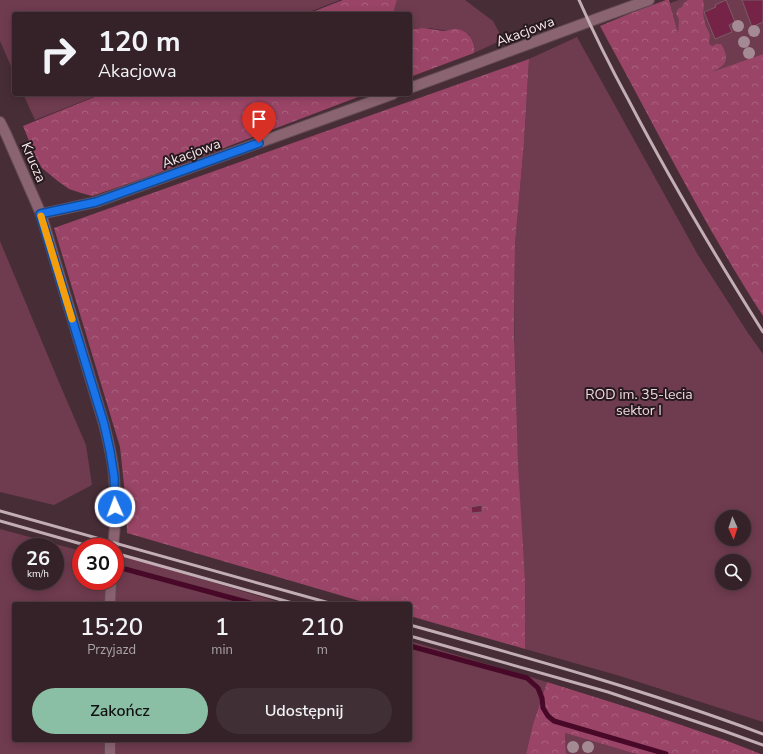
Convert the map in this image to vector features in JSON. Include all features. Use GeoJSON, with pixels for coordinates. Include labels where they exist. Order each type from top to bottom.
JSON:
{"type":"FeatureCollection","features":[{"type":"Feature","properties":{"kind":"street","name":"Akacjowa"},"geometry":{"type":"LineString","coordinates":[[412,87],[588,21],[649,0]]}},
{"type":"Feature","properties":{"kind":"street","name":"Akacjowa"},"geometry":{"type":"LineString","coordinates":[[40,214],[96,202],[388,96]]}},
{"type":"Feature","properties":{"kind":"street","name":"Krucza"},"geometry":{"type":"LineString","coordinates":[[0,122],[40,214],[106,431],[114,476],[115,507],[113,538]]}},
{"type":"Feature","properties":{"kind":"street"},"geometry":{"type":"LineString","coordinates":[[110,602],[111,590]]}},
{"type":"Feature","properties":{"kind":"street"},"geometry":{"type":"LineString","coordinates":[[110,742],[110,754]]}},
{"type":"Feature","properties":{"kind":"green space"},"geometry":{"type":"Polygon","coordinates":[[[0,0],[340,0],[309,12],[12,12],[12,68],[0,41],[0,0]]]}},
{"type":"Feature","properties":{"kind":"green space"},"geometry":{"type":"Polygon","coordinates":[[[343,0],[397,0],[394,12],[312,12],[343,0]]]}},
{"type":"Feature","properties":{"kind":"green space"},"geometry":{"type":"Polygon","coordinates":[[[397,0],[465,0],[493,21],[502,40],[474,53],[474,43],[468,34],[429,28],[412,30],[412,12],[394,12],[397,0]]]}},
{"type":"Feature","properties":{"kind":"green space"},"geometry":{"type":"Polygon","coordinates":[[[669,0],[678,34],[679,19],[676,14],[678,9],[688,0],[703,0],[703,14],[710,36],[710,45],[713,46],[716,44],[721,44],[726,54],[725,63],[712,72],[763,54],[763,316],[699,209],[600,26],[669,0]]]}},
{"type":"Feature","properties":{"kind":"green space"},"geometry":{"type":"Polygon","coordinates":[[[679,0],[763,0],[763,54],[689,81],[670,3],[679,0]]]}},
{"type":"Feature","properties":{"kind":"green space"},"geometry":{"type":"Polygon","coordinates":[[[421,28],[443,31],[455,29],[463,31],[470,37],[474,45],[474,53],[412,76],[412,30],[421,28]]]}},
{"type":"Feature","properties":{"kind":"green space","name":"ROD im. 35-lecia sektor I"},"geometry":{"type":"Polygon","coordinates":[[[577,37],[698,255],[763,354],[763,722],[620,676],[525,649],[525,580],[519,505],[514,380],[515,244],[524,143],[529,59],[577,37]]]}},
{"type":"Feature","properties":{"kind":"green space"},"geometry":{"type":"Polygon","coordinates":[[[529,59],[524,143],[515,244],[514,335],[518,465],[525,580],[525,649],[412,617],[412,602],[363,602],[127,533],[126,504],[120,447],[54,228],[529,59]]]}},
{"type":"Feature","properties":{"kind":"green space"},"geometry":{"type":"Polygon","coordinates":[[[24,96],[96,96],[35,120],[24,96]]]}},
{"type":"Feature","properties":{"kind":"green space"},"geometry":{"type":"Polygon","coordinates":[[[97,96],[361,96],[142,179],[92,196],[69,189],[42,168],[36,158],[23,126],[97,96]]]}},
{"type":"Feature","properties":{"kind":"green space"},"geometry":{"type":"Polygon","coordinates":[[[0,241],[86,445],[92,485],[54,505],[0,492],[0,241]]]}},
{"type":"Feature","properties":{"kind":"green space"},"geometry":{"type":"Polygon","coordinates":[[[0,529],[33,538],[12,538],[12,590],[64,590],[64,546],[72,549],[72,590],[106,590],[106,602],[12,602],[12,742],[109,742],[110,754],[0,754],[0,529]]]}},
{"type":"Feature","properties":{"kind":"green space"},"geometry":{"type":"Polygon","coordinates":[[[124,556],[278,602],[112,602],[114,590],[124,590],[124,556]]]}},
{"type":"Feature","properties":{"kind":"green space"},"geometry":{"type":"Polygon","coordinates":[[[412,642],[547,682],[533,724],[526,754],[111,754],[111,742],[412,742],[412,642]]]}},
{"type":"Feature","properties":{"kind":"green space"},"geometry":{"type":"Polygon","coordinates":[[[547,682],[649,714],[761,754],[636,754],[565,733],[566,754],[526,754],[533,724],[547,682]]]}},
{"type":"Feature","properties":{"kind":"green space"},"geometry":{"type":"Polygon","coordinates":[[[565,733],[636,754],[566,754],[565,733]]]}},
{"type":"Feature","properties":{"kind":"building"},"geometry":{"type":"Polygon","coordinates":[[[726,0],[735,22],[729,25],[732,32],[715,39],[704,12],[716,7],[715,5],[726,0]]]}},
{"type":"Feature","properties":{"kind":"building"},"geometry":{"type":"Polygon","coordinates":[[[742,0],[763,0],[763,22],[752,27],[742,0]]]}},
{"type":"Feature","properties":{"kind":"building"},"geometry":{"type":"Polygon","coordinates":[[[482,505],[482,512],[472,513],[471,507],[482,505]]]}},
{"type":"Feature","properties":{"kind":"waterway"},"geometry":{"type":"LineString","coordinates":[[125,569],[247,602]]}},
{"type":"Feature","properties":{"kind":"waterway"},"geometry":{"type":"LineString","coordinates":[[412,647],[527,678],[538,688],[542,698],[543,708],[548,716],[554,721],[666,754]]}},
{"type":"Feature","properties":{"kind":"railway"},"geometry":{"type":"LineString","coordinates":[[579,0],[609,64],[677,189],[763,332]]}},
{"type":"Feature","properties":{"kind":"railway"},"geometry":{"type":"LineString","coordinates":[[0,511],[326,602]]}},
{"type":"Feature","properties":{"kind":"railway"},"geometry":{"type":"LineString","coordinates":[[0,521],[72,541]]}},
{"type":"Feature","properties":{"kind":"railway"},"geometry":{"type":"LineString","coordinates":[[124,556],[289,602]]}},
{"type":"Feature","properties":{"kind":"railway"},"geometry":{"type":"LineString","coordinates":[[412,626],[632,689],[763,734]]}},
{"type":"Feature","properties":{"kind":"railway"},"geometry":{"type":"LineString","coordinates":[[412,637],[608,692],[763,745]]}},
{"type":"Feature","properties":{"kind":"slow traffic"},"geometry":{"type":"LineString","coordinates":[[41,216],[72,319]]}},
{"type":"Feature","properties":{"kind":"route"},"geometry":{"type":"LineString","coordinates":[[115,507],[114,476],[104,424],[40,214],[96,202],[259,143]]}}]}
